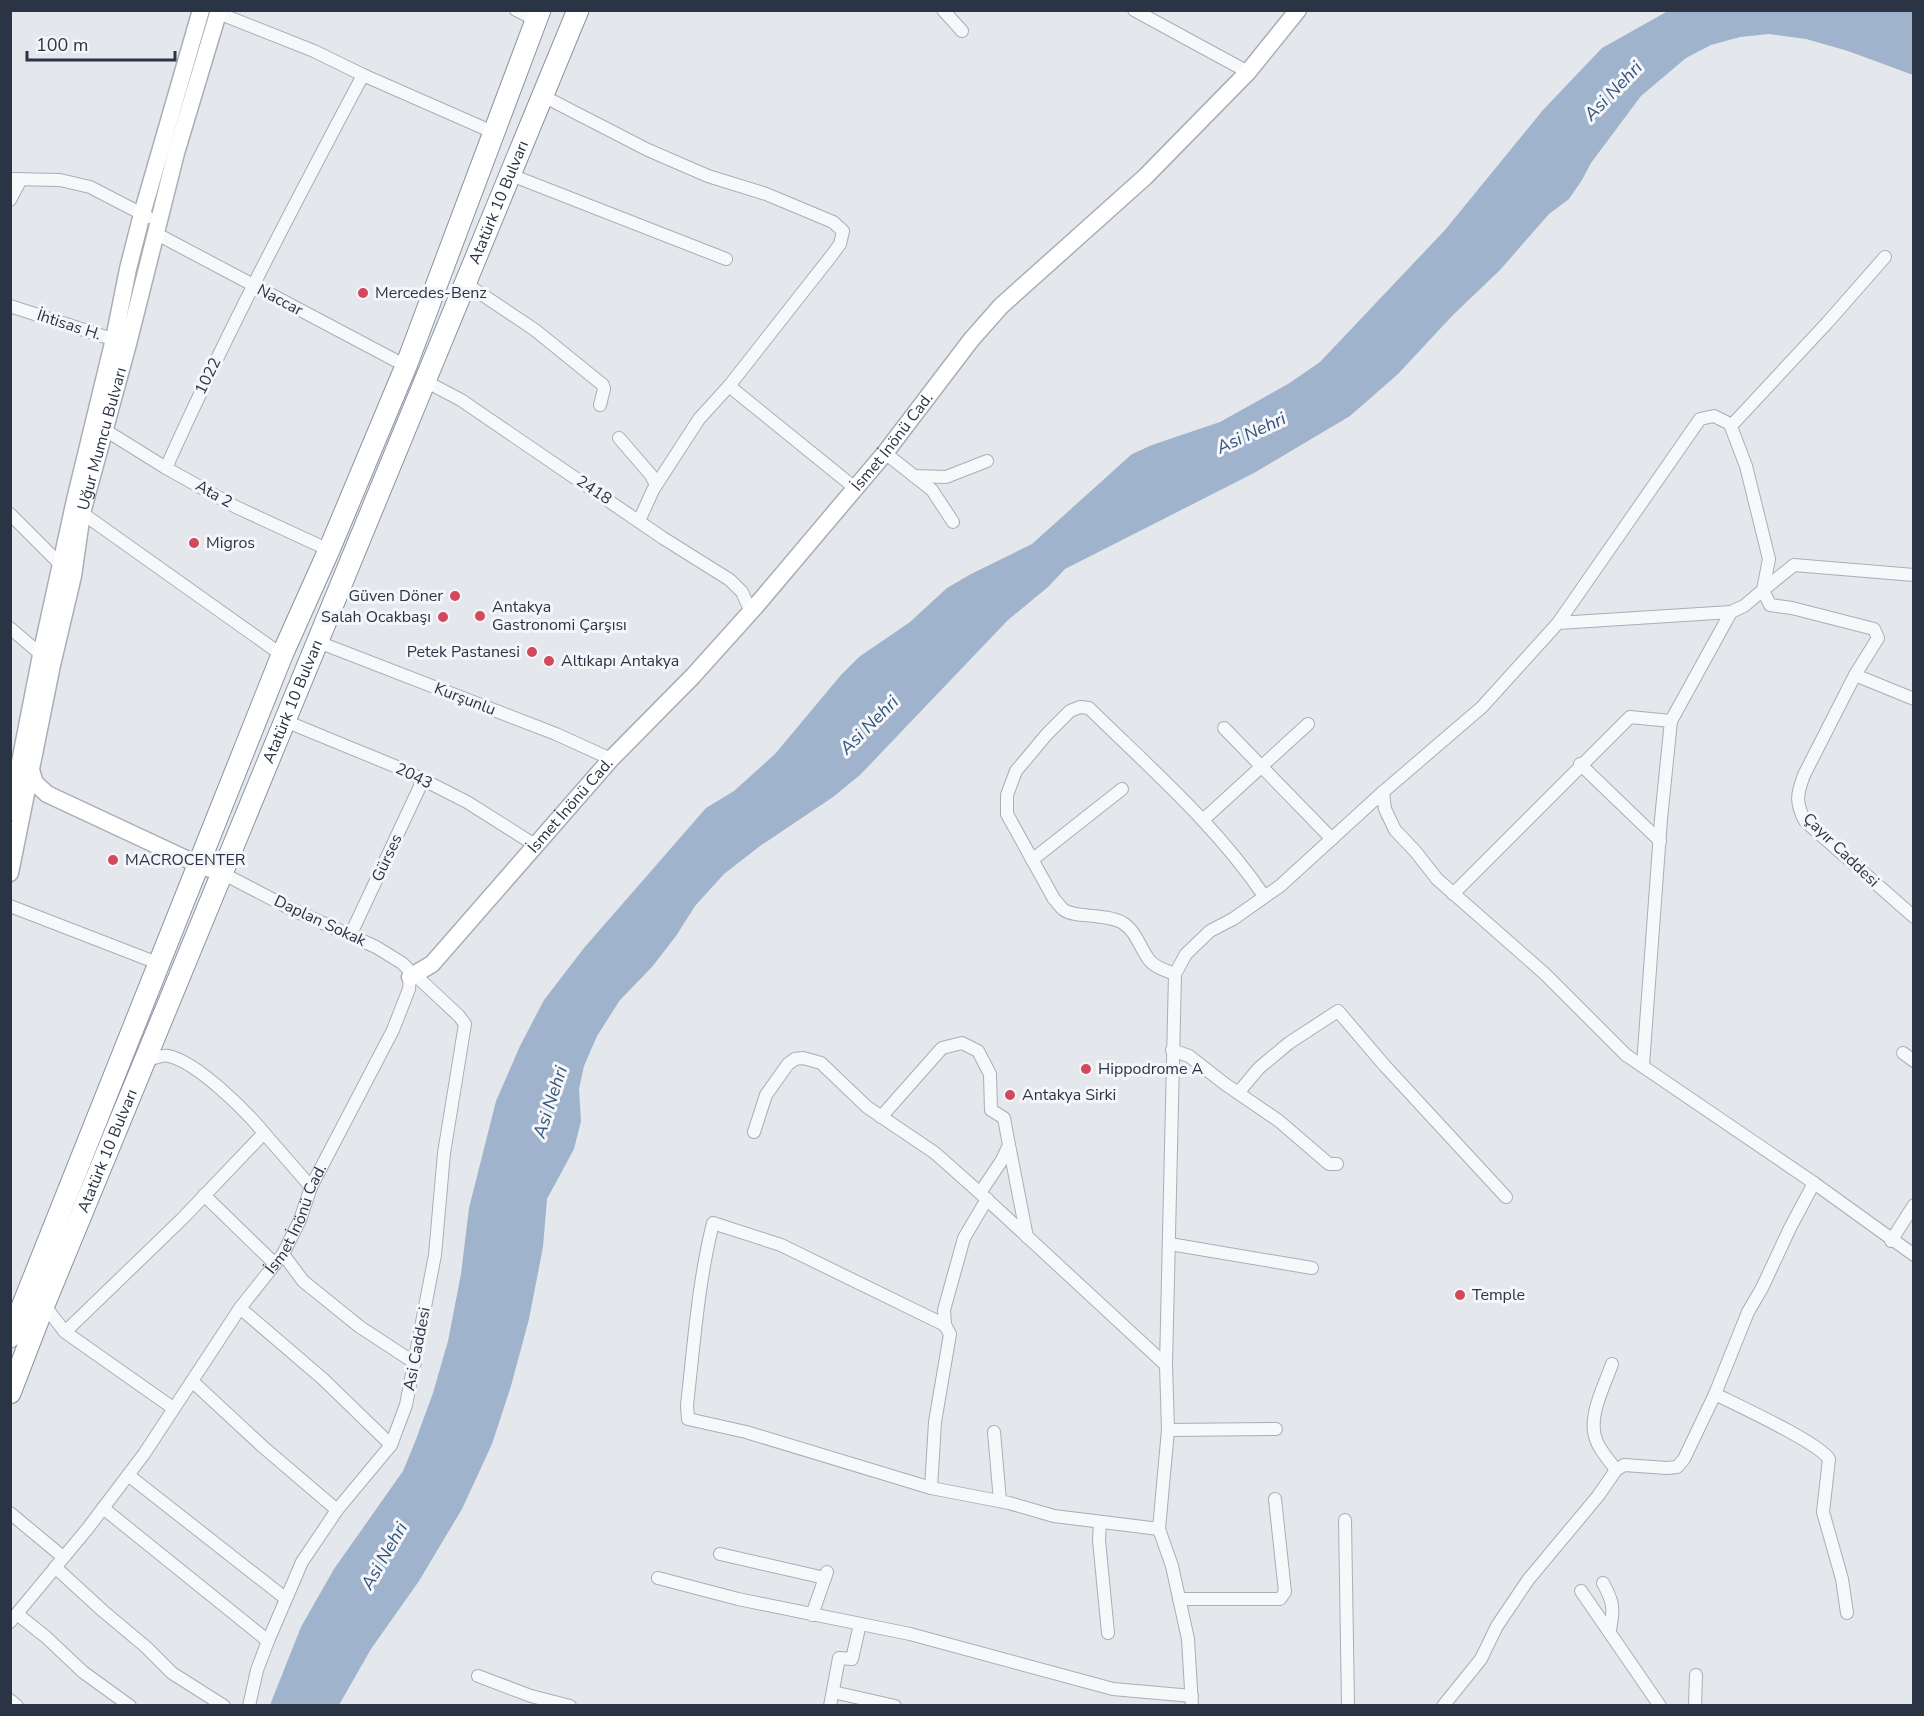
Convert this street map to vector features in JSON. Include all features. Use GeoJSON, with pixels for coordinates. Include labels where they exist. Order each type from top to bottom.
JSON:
{"type":"FeatureCollection","features":[{"type":"Feature","properties":{"kind":"highway","name":"Atatürk 10 Bulvarı"},"geometry":{"type":"LineString","coordinates":[[10,1393],[44,1305],[578,10]]}},
{"type":"Feature","properties":{"kind":"highway","name":"Atatürk 10 Bulvarı"},"geometry":{"type":"LineString","coordinates":[[10,1336],[282,655],[406,366],[538,16]]}},
{"type":"Feature","properties":{"kind":"street"},"geometry":{"type":"LineString","coordinates":[[516,10],[538,16]]}},
{"type":"Feature","properties":{"kind":"street"},"geometry":{"type":"LineString","coordinates":[[943,10],[962,31]]}},
{"type":"Feature","properties":{"kind":"street"},"geometry":{"type":"LineString","coordinates":[[1134,10],[1248,72]]}},
{"type":"Feature","properties":{"kind":"street","name":"İsmet İnönü Cad."},"geometry":{"type":"LineString","coordinates":[[14,1618],[128,1475],[240,1308],[279,1258],[300,1220],[311,1187],[393,1030],[412,975],[432,964],[611,759],[693,676],[751,612],[885,453],[970,340],[1001,306],[1145,177],[1248,72],[1298,10]]}},
{"type":"Feature","properties":{"kind":"street"},"geometry":{"type":"LineString","coordinates":[[213,11],[314,51],[495,133]]}},
{"type":"Feature","properties":{"kind":"street","name":"Uğur Mumcu Bulvarı"},"geometry":{"type":"LineString","coordinates":[[10,826],[21,763],[67,571],[105,430],[142,214],[213,11]]}},
{"type":"Feature","properties":{"kind":"street","name":"Uğur Mumcu Bulvarı"},"geometry":{"type":"LineString","coordinates":[[67,571],[93,422],[121,342],[156,228],[213,11]]}},
{"type":"Feature","properties":{"kind":"street","name":"1022"},"geometry":{"type":"LineString","coordinates":[[166,468],[201,389],[252,285],[363,75]]}},
{"type":"Feature","properties":{"kind":"street"},"geometry":{"type":"LineString","coordinates":[[543,96],[648,150],[708,176],[766,194],[833,222],[843,231],[840,244],[729,386],[699,419],[656,485],[639,521]]}},
{"type":"Feature","properties":{"kind":"street"},"geometry":{"type":"LineString","coordinates":[[511,176],[726,259]]}},
{"type":"Feature","properties":{"kind":"street"},"geometry":{"type":"LineString","coordinates":[[10,200],[16,179]]}},
{"type":"Feature","properties":{"kind":"street","name":"Naccar"},"geometry":{"type":"LineString","coordinates":[[16,179],[60,180],[90,187],[142,214],[156,228],[252,285],[406,366]]}},
{"type":"Feature","properties":{"kind":"street"},"geometry":{"type":"LineString","coordinates":[[1731,426],[1821,331],[1885,256]]}},
{"type":"Feature","properties":{"kind":"street"},"geometry":{"type":"LineString","coordinates":[[465,283],[535,330],[603,385],[600,405]]}},
{"type":"Feature","properties":{"kind":"street","name":"İhtisas H."},"geometry":{"type":"LineString","coordinates":[[10,306],[121,342]]}},
{"type":"Feature","properties":{"kind":"street","name":"2418"},"geometry":{"type":"LineString","coordinates":[[425,381],[461,400],[730,580],[742,592],[751,612]]}},
{"type":"Feature","properties":{"kind":"street"},"geometry":{"type":"LineString","coordinates":[[729,386],[855,488]]}},
{"type":"Feature","properties":{"kind":"street"},"geometry":{"type":"LineString","coordinates":[[658,1578],[738,1599],[910,1634],[1113,1689],[1192,1701],[1188,1639],[1172,1566],[1159,1529],[1168,1430],[1166,1365],[1175,974],[1186,954],[1210,931],[1233,919],[1280,886],[1383,792],[1482,707],[1558,623],[1700,419],[1717,417],[1731,426],[1746,466],[1769,560],[1763,590],[1770,605],[1792,608],[1874,629],[1878,638],[1855,675],[1914,699]]}},
{"type":"Feature","properties":{"kind":"street","name":"Ata 2"},"geometry":{"type":"LineString","coordinates":[[105,430],[166,468],[236,507],[329,550]]}},
{"type":"Feature","properties":{"kind":"street"},"geometry":{"type":"LineString","coordinates":[[618,438],[651,475],[656,485]]}},
{"type":"Feature","properties":{"kind":"street"},"geometry":{"type":"LineString","coordinates":[[885,453],[932,490],[953,522]]}},
{"type":"Feature","properties":{"kind":"street"},"geometry":{"type":"LineString","coordinates":[[914,476],[946,477],[987,461]]}},
{"type":"Feature","properties":{"kind":"street"},"geometry":{"type":"LineString","coordinates":[[82,513],[282,655]]}},
{"type":"Feature","properties":{"kind":"street"},"geometry":{"type":"LineString","coordinates":[[10,514],[67,571]]}},
{"type":"Feature","properties":{"kind":"street"},"geometry":{"type":"LineString","coordinates":[[1558,623],[1731,612],[1744,606],[1794,565],[1914,575]]}},
{"type":"Feature","properties":{"kind":"street"},"geometry":{"type":"LineString","coordinates":[[1643,1065],[1671,721],[1731,612]]}},
{"type":"Feature","properties":{"kind":"street"},"geometry":{"type":"LineString","coordinates":[[10,628],[47,660]]}},
{"type":"Feature","properties":{"kind":"street","name":"Kurşunlu"},"geometry":{"type":"LineString","coordinates":[[318,642],[556,734],[611,759]]}},
{"type":"Feature","properties":{"kind":"street","name":"Çayır Caddesi"},"geometry":{"type":"LineString","coordinates":[[1855,675],[1804,775],[1798,792],[1798,808],[1805,820],[1914,917]]}},
{"type":"Feature","properties":{"kind":"street"},"geometry":{"type":"LineString","coordinates":[[1175,974],[1150,961],[1134,934],[1125,925],[1114,919],[1097,915],[1065,911],[1054,899],[1007,814],[1009,785],[1016,771],[1070,711],[1080,707],[1089,708],[1203,820],[1248,872],[1264,896]]}},
{"type":"Feature","properties":{"kind":"street"},"geometry":{"type":"LineString","coordinates":[[1453,894],[1580,764],[1630,717],[1671,721]]}},
{"type":"Feature","properties":{"kind":"street","name":"2043"},"geometry":{"type":"LineString","coordinates":[[285,722],[402,769],[467,801],[536,845]]}},
{"type":"Feature","properties":{"kind":"street"},"geometry":{"type":"LineString","coordinates":[[1203,820],[1308,724]]}},
{"type":"Feature","properties":{"kind":"street"},"geometry":{"type":"LineString","coordinates":[[1224,728],[1332,839]]}},
{"type":"Feature","properties":{"kind":"street"},"geometry":{"type":"LineString","coordinates":[[21,763],[35,783],[47,794],[199,865],[222,873]]}},
{"type":"Feature","properties":{"kind":"street","name":"Uğur Mumcu Bulvarı"},"geometry":{"type":"LineString","coordinates":[[10,873],[21,763]]}},
{"type":"Feature","properties":{"kind":"street"},"geometry":{"type":"LineString","coordinates":[[1580,764],[1660,841]]}},
{"type":"Feature","properties":{"kind":"street","name":"Gürses"},"geometry":{"type":"LineString","coordinates":[[351,936],[423,780]]}},
{"type":"Feature","properties":{"kind":"street"},"geometry":{"type":"LineString","coordinates":[[1032,860],[1122,789]]}},
{"type":"Feature","properties":{"kind":"street"},"geometry":{"type":"LineString","coordinates":[[1383,792],[1385,808],[1395,830],[1437,879],[1545,974],[1626,1055],[1814,1183],[1914,1255]]}},
{"type":"Feature","properties":{"kind":"street","name":"Daplan Sokak"},"geometry":{"type":"LineString","coordinates":[[222,873],[289,908],[376,947],[402,963],[412,975]]}},
{"type":"Feature","properties":{"kind":"street"},"geometry":{"type":"LineString","coordinates":[[10,906],[160,964]]}},
{"type":"Feature","properties":{"kind":"street","name":"Asi Caddesi"},"geometry":{"type":"LineString","coordinates":[[249,1706],[268,1641],[302,1562],[337,1510],[391,1445],[406,1405],[435,1255],[444,1153],[465,1024],[459,1016],[412,975]]}},
{"type":"Feature","properties":{"kind":"street"},"geometry":{"type":"LineString","coordinates":[[1238,1093],[1259,1068],[1289,1043],[1338,1011],[1385,1066],[1506,1197]]}},
{"type":"Feature","properties":{"kind":"street"},"geometry":{"type":"LineString","coordinates":[[881,1117],[942,1047],[962,1043],[978,1051],[990,1074],[991,1110],[1004,1118],[1027,1237]]}},
{"type":"Feature","properties":{"kind":"street"},"geometry":{"type":"LineString","coordinates":[[1172,1050],[1189,1056],[1279,1121],[1329,1164],[1337,1164]]}},
{"type":"Feature","properties":{"kind":"street"},"geometry":{"type":"LineString","coordinates":[[1903,1053],[1914,1061]]}},
{"type":"Feature","properties":{"kind":"street"},"geometry":{"type":"LineString","coordinates":[[146,1060],[167,1055],[191,1065],[252,1118],[311,1187]]}},
{"type":"Feature","properties":{"kind":"street"},"geometry":{"type":"LineString","coordinates":[[754,1132],[762,1105],[771,1087],[788,1064],[799,1058],[821,1063],[854,1096],[934,1153],[984,1196],[1166,1365]]}},
{"type":"Feature","properties":{"kind":"street"},"geometry":{"type":"LineString","coordinates":[[65,1332],[183,1218],[264,1133]]}},
{"type":"Feature","properties":{"kind":"street"},"geometry":{"type":"LineString","coordinates":[[930,1488],[935,1422],[950,1334],[945,1325],[944,1310],[964,1238],[1008,1145]]}},
{"type":"Feature","properties":{"kind":"street"},"geometry":{"type":"LineString","coordinates":[[1443,1706],[1481,1659],[1497,1626],[1528,1580],[1598,1496],[1616,1470],[1624,1465],[1677,1467],[1684,1459],[1715,1394],[1748,1312],[1814,1183]]}},
{"type":"Feature","properties":{"kind":"street"},"geometry":{"type":"LineString","coordinates":[[204,1196],[360,1327],[415,1363]]}},
{"type":"Feature","properties":{"kind":"street"},"geometry":{"type":"LineString","coordinates":[[1891,1240],[1914,1205]]}},
{"type":"Feature","properties":{"kind":"street"},"geometry":{"type":"LineString","coordinates":[[945,1325],[781,1245],[713,1223],[697,1307],[687,1405],[688,1419],[746,1432],[930,1488],[1000,1501],[1054,1516],[1159,1529]]}},
{"type":"Feature","properties":{"kind":"street"},"geometry":{"type":"LineString","coordinates":[[1170,1244],[1312,1268]]}},
{"type":"Feature","properties":{"kind":"street"},"geometry":{"type":"LineString","coordinates":[[44,1305],[65,1332],[173,1408]]}},
{"type":"Feature","properties":{"kind":"street"},"geometry":{"type":"LineString","coordinates":[[240,1308],[323,1379],[391,1445]]}},
{"type":"Feature","properties":{"kind":"street"},"geometry":{"type":"LineString","coordinates":[[1612,1364],[1595,1414],[1593,1429],[1597,1443],[1616,1470]]}},
{"type":"Feature","properties":{"kind":"street"},"geometry":{"type":"LineString","coordinates":[[192,1381],[262,1446],[337,1510]]}},
{"type":"Feature","properties":{"kind":"street"},"geometry":{"type":"LineString","coordinates":[[1715,1394],[1807,1442],[1829,1459],[1823,1512],[1842,1579],[1847,1613]]}},
{"type":"Feature","properties":{"kind":"street"},"geometry":{"type":"LineString","coordinates":[[1168,1430],[1276,1429]]}},
{"type":"Feature","properties":{"kind":"street"},"geometry":{"type":"LineString","coordinates":[[994,1432],[1000,1501]]}},
{"type":"Feature","properties":{"kind":"street"},"geometry":{"type":"LineString","coordinates":[[128,1475],[285,1598]]}},
{"type":"Feature","properties":{"kind":"street"},"geometry":{"type":"LineString","coordinates":[[1179,1599],[1280,1599],[1284,1592],[1275,1498]]}},
{"type":"Feature","properties":{"kind":"street"},"geometry":{"type":"LineString","coordinates":[[103,1508],[268,1641]]}},
{"type":"Feature","properties":{"kind":"street"},"geometry":{"type":"LineString","coordinates":[[10,1513],[59,1562],[103,1611],[146,1647],[172,1673],[224,1706]]}},
{"type":"Feature","properties":{"kind":"street"},"geometry":{"type":"LineString","coordinates":[[1345,1520],[1348,1706]]}},
{"type":"Feature","properties":{"kind":"street"},"geometry":{"type":"LineString","coordinates":[[1100,1522],[1099,1540],[1108,1633]]}},
{"type":"Feature","properties":{"kind":"street"},"geometry":{"type":"LineString","coordinates":[[720,1554],[826,1575],[812,1615]]}},
{"type":"Feature","properties":{"kind":"street"},"geometry":{"type":"LineString","coordinates":[[1603,1584],[1612,1598],[1614,1609],[1610,1630]]}},
{"type":"Feature","properties":{"kind":"street"},"geometry":{"type":"LineString","coordinates":[[1581,1591],[1610,1630],[1660,1706]]}},
{"type":"Feature","properties":{"kind":"street"},"geometry":{"type":"LineString","coordinates":[[14,1618],[46,1637],[83,1672],[130,1706]]}},
{"type":"Feature","properties":{"kind":"street"},"geometry":{"type":"LineString","coordinates":[[830,1706],[840,1658],[852,1659],[860,1623]]}},
{"type":"Feature","properties":{"kind":"street"},"geometry":{"type":"LineString","coordinates":[[1695,1706],[1696,1675]]}},
{"type":"Feature","properties":{"kind":"street"},"geometry":{"type":"LineString","coordinates":[[478,1676],[531,1696],[570,1706]]}},
{"type":"Feature","properties":{"kind":"street"},"geometry":{"type":"LineString","coordinates":[[833,1692],[895,1706]]}},
{"type":"Feature","properties":{"kind":"street"},"geometry":{"type":"LineString","coordinates":[[10,1700],[17,1706]]}},
{"type":"Feature","properties":{"kind":"water","name":"Asi Nehri"},"geometry":{"type":"Polygon","coordinates":[[[1668,11],[1913,11],[1913,75],[1848,51],[1806,39],[1769,34],[1740,37],[1711,45],[1686,58],[1641,96],[1591,163],[1569,199],[1549,214],[1500,270],[1453,315],[1398,374],[1350,416],[1254,473],[1065,569],[1048,587],[1008,620],[860,775],[833,797],[760,846],[724,874],[695,906],[652,967],[620,1000],[597,1036],[584,1066],[579,1089],[581,1121],[574,1149],[547,1199],[543,1247],[529,1319],[511,1386],[492,1444],[462,1509],[419,1581],[371,1649],[339,1705],[270,1705],[301,1627],[334,1569],[403,1471],[433,1393],[448,1341],[461,1274],[469,1208],[496,1101],[520,1046],[544,1000],[584,948],[706,808],[734,791],[775,754],[841,675],[859,657],[910,622],[947,588],[1032,544],[1132,454],[1220,422],[1288,384],[1320,362],[1445,230],[1543,110],[1602,48],[1668,11]]]}},
{"type":"Feature","properties":{"kind":"place","name":"Mercedes-Benz"},"geometry":{"type":"Point","coordinates":[363,293]}},
{"type":"Feature","properties":{"kind":"place","name":"Migros"},"geometry":{"type":"Point","coordinates":[194,543]}},
{"type":"Feature","properties":{"kind":"place","name":"Güven Döner"},"geometry":{"type":"Point","coordinates":[455,596]}},
{"type":"Feature","properties":{"kind":"place","name":"Antakya Gastronomi Çarşısı"},"geometry":{"type":"Point","coordinates":[480,616]}},
{"type":"Feature","properties":{"kind":"place","name":"Salah Ocakbaşı"},"geometry":{"type":"Point","coordinates":[443,617]}},
{"type":"Feature","properties":{"kind":"place","name":"Petek Pastanesi"},"geometry":{"type":"Point","coordinates":[532,652]}},
{"type":"Feature","properties":{"kind":"place","name":"Altıkapı Antakya"},"geometry":{"type":"Point","coordinates":[549,661]}},
{"type":"Feature","properties":{"kind":"place","name":"MACROCENTER"},"geometry":{"type":"Point","coordinates":[113,860]}},
{"type":"Feature","properties":{"kind":"place","name":"Hippodrome A"},"geometry":{"type":"Point","coordinates":[1086,1069]}},
{"type":"Feature","properties":{"kind":"place","name":"Antakya Sirki"},"geometry":{"type":"Point","coordinates":[1010,1095]}},
{"type":"Feature","properties":{"kind":"place","name":"Temple"},"geometry":{"type":"Point","coordinates":[1460,1295]}}]}
